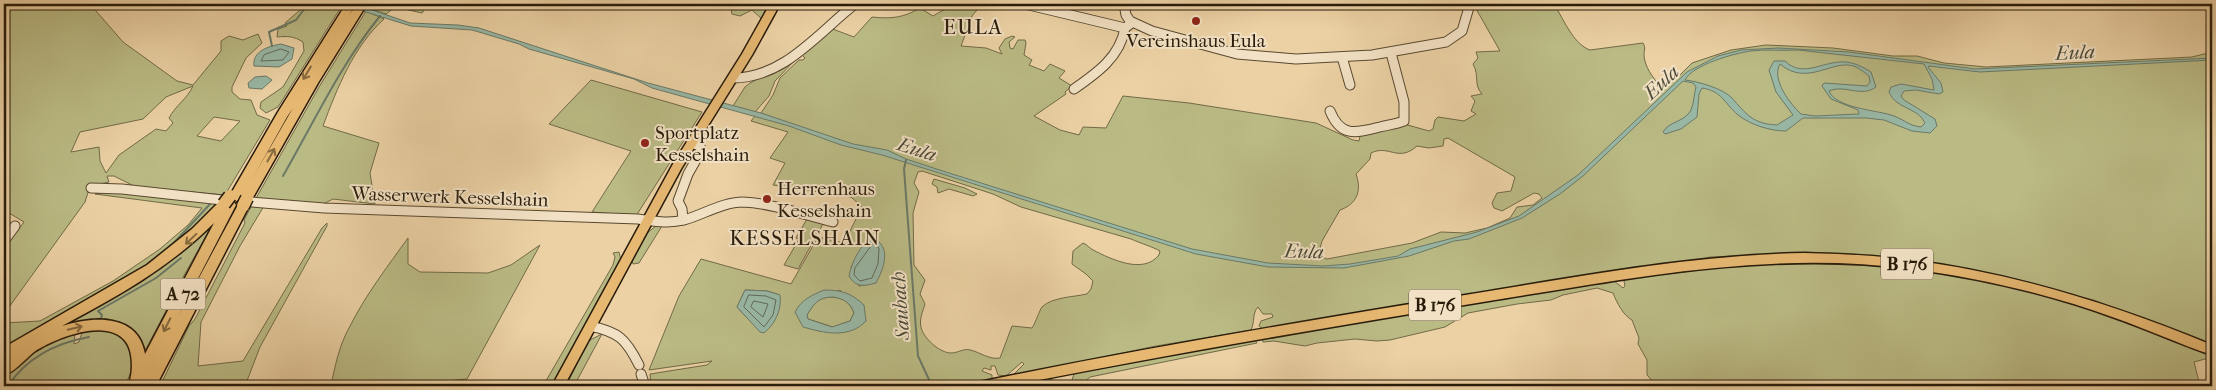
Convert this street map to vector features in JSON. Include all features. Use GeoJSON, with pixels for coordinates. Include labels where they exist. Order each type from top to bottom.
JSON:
{"type":"FeatureCollection","features":[{"type":"Feature","properties":{"kind":"highway","name":"A 72"},"geometry":{"type":"LineString","coordinates":[[235,201],[295,112],[344,23],[351,4]]}},
{"type":"Feature","properties":{"kind":"highway","name":"A 72"},"geometry":{"type":"LineString","coordinates":[[140,386],[248,173],[344,23],[362,4]]}},
{"type":"Feature","properties":{"kind":"highway"},"geometry":{"type":"LineString","coordinates":[[4,357],[30,338],[119,290],[159,265],[235,201]]}},
{"type":"Feature","properties":{"kind":"highway"},"geometry":{"type":"LineString","coordinates":[[4,369],[28,349],[53,335],[75,328],[109,325],[122,329],[130,335],[136,344],[140,386]]}},
{"type":"Feature","properties":{"kind":"main road"},"geometry":{"type":"LineString","coordinates":[[558,386],[691,144],[758,37],[775,4]]}},
{"type":"Feature","properties":{"kind":"main road","name":"B 176"},"geometry":{"type":"LineString","coordinates":[[984,386],[1162,350],[1329,322],[1657,270],[1739,260],[1786,258],[1881,261],[1936,268],[1997,279],[2114,312],[2212,350]]}},
{"type":"Feature","properties":{"kind":"street"},"geometry":{"type":"LineString","coordinates":[[733,78],[753,78],[775,68],[808,45],[855,4]]}},
{"type":"Feature","properties":{"kind":"street"},"geometry":{"type":"LineString","coordinates":[[1025,4],[1128,25],[1211,48],[1246,55],[1275,58],[1342,57],[1391,53],[1454,39],[1463,31],[1469,4]]}},
{"type":"Feature","properties":{"kind":"street"},"geometry":{"type":"LineString","coordinates":[[1074,89],[1096,73],[1113,56],[1125,38],[1128,25],[1124,4]]}},
{"type":"Feature","properties":{"kind":"street"},"geometry":{"type":"LineString","coordinates":[[1330,111],[1333,120],[1340,126],[1357,134],[1404,121],[1404,102],[1391,53]]}},
{"type":"Feature","properties":{"kind":"street"},"geometry":{"type":"LineString","coordinates":[[1342,57],[1350,85]]}},
{"type":"Feature","properties":{"kind":"street"},"geometry":{"type":"LineString","coordinates":[[683,220],[682,209],[678,201],[688,174],[701,151],[700,146],[691,144]]}},
{"type":"Feature","properties":{"kind":"street","name":"Wasserwerk Kesselshain"},"geometry":{"type":"LineString","coordinates":[[91,188],[122,189],[324,208],[648,220]]}},
{"type":"Feature","properties":{"kind":"street"},"geometry":{"type":"LineString","coordinates":[[648,220],[666,223],[683,220],[733,203],[743,202],[788,210],[833,222]]}},
{"type":"Feature","properties":{"kind":"street"},"geometry":{"type":"LineString","coordinates":[[4,241],[15,226]]}},
{"type":"Feature","properties":{"kind":"street"},"geometry":{"type":"LineString","coordinates":[[590,326],[617,333],[628,343],[645,386]]}},
{"type":"Feature","properties":{"kind":"green space"},"geometry":{"type":"Polygon","coordinates":[[[4,4],[90,4],[123,42],[177,81],[193,85],[221,51],[221,41],[229,36],[243,40],[258,34],[262,43],[246,58],[232,87],[232,92],[240,99],[251,100],[257,115],[270,120],[225,195],[136,187],[114,176],[107,176],[109,182],[90,186],[85,202],[4,314],[4,249],[24,222],[4,210],[4,4]],[[193,86],[166,97],[143,119],[80,132],[71,152],[99,147],[100,161],[106,173],[119,155],[156,129],[166,131],[173,123],[169,118],[193,86]],[[214,117],[197,136],[221,141],[240,121],[214,117]]]}},
{"type":"Feature","properties":{"kind":"green space"},"geometry":{"type":"Polygon","coordinates":[[[307,4],[343,4],[278,107],[266,113],[260,108],[261,102],[283,87],[304,51],[303,42],[300,40],[290,37],[277,37],[278,29],[287,26],[285,23],[307,4]]]}},
{"type":"Feature","properties":{"kind":"green space"},"geometry":{"type":"Polygon","coordinates":[[[370,4],[425,4],[427,6],[422,13],[395,7],[386,14],[368,8],[370,4]]]}},
{"type":"Feature","properties":{"kind":"green space"},"geometry":{"type":"Polygon","coordinates":[[[720,4],[770,4],[762,19],[752,10],[740,16],[732,14],[731,9],[720,4]]]}},
{"type":"Feature","properties":{"kind":"green space"},"geometry":{"type":"Polygon","coordinates":[[[954,4],[982,4],[972,16],[961,46],[986,48],[1002,54],[999,48],[1005,39],[1012,36],[1015,37],[1009,42],[1010,48],[1013,49],[1018,40],[1025,40],[1024,55],[1032,60],[1029,65],[1044,71],[1050,64],[1065,71],[1059,78],[1072,86],[1065,92],[1066,94],[1034,116],[1060,130],[1079,135],[1083,127],[1106,128],[1123,96],[1189,103],[1316,123],[1359,141],[1360,136],[1366,133],[1404,124],[1429,131],[1433,129],[1435,120],[1438,117],[1464,121],[1476,114],[1471,111],[1475,101],[1471,96],[1482,94],[1478,87],[1473,64],[1478,58],[1476,52],[1500,51],[1475,7],[1491,6],[1493,4],[1554,4],[1578,42],[1590,50],[1643,43],[1645,48],[1644,59],[1647,67],[1660,85],[1675,80],[1692,63],[1731,50],[1766,45],[1833,48],[1893,56],[1917,56],[1944,63],[1986,67],[2192,57],[2212,52],[2212,346],[2094,300],[1973,271],[1783,254],[1710,257],[1685,263],[1643,267],[1263,329],[1259,326],[1261,321],[1273,317],[1272,314],[1263,314],[1258,307],[1251,330],[1156,346],[1015,375],[1024,364],[1022,362],[1006,376],[998,375],[995,366],[991,366],[991,370],[984,368],[982,371],[992,375],[992,378],[987,381],[964,386],[651,386],[650,374],[707,365],[712,361],[649,370],[679,296],[701,259],[791,284],[818,237],[844,243],[862,207],[851,197],[773,185],[785,163],[770,158],[788,132],[751,121],[755,116],[798,127],[761,113],[773,95],[780,78],[799,60],[805,58],[801,54],[830,28],[854,37],[872,17],[897,17],[920,8],[933,16],[954,4]],[[1448,138],[1444,139],[1443,146],[1429,148],[1417,146],[1404,153],[1377,151],[1371,153],[1370,159],[1356,174],[1358,180],[1357,196],[1351,204],[1340,210],[1322,241],[1318,255],[1327,259],[1412,243],[1441,232],[1465,233],[1487,228],[1510,218],[1517,207],[1533,205],[1542,198],[1539,194],[1534,193],[1502,211],[1494,208],[1492,203],[1497,193],[1511,191],[1515,177],[1448,138]],[[922,171],[918,172],[914,183],[919,192],[913,213],[914,265],[925,280],[920,294],[925,304],[921,324],[922,331],[937,348],[947,352],[954,353],[968,350],[992,358],[1000,358],[1012,326],[1032,328],[1042,307],[1046,304],[1057,299],[1087,294],[1091,289],[1093,281],[1072,264],[1073,251],[1083,243],[1100,254],[1136,265],[1152,261],[1159,255],[1160,251],[1131,239],[1021,207],[993,194],[922,171]],[[866,243],[851,267],[859,286],[876,283],[866,243]],[[745,290],[737,307],[751,322],[780,295],[767,291],[745,290]],[[840,290],[798,307],[818,331],[866,321],[840,290]]]}},
{"type":"Feature","properties":{"kind":"green space"},"geometry":{"type":"Polygon","coordinates":[[[366,11],[384,19],[373,30],[355,55],[334,97],[323,126],[379,143],[370,173],[375,204],[333,199],[323,204],[255,200],[319,87],[366,11]]]}},
{"type":"Feature","properties":{"kind":"green space"},"geometry":{"type":"Polygon","coordinates":[[[796,59],[775,81],[769,96],[755,112],[733,106],[745,87],[750,83],[796,59]]]}},
{"type":"Feature","properties":{"kind":"green space","name":"Sportplatz Kesselshain"},"geometry":{"type":"Polygon","coordinates":[[[591,80],[702,112],[636,216],[592,212],[631,151],[549,124],[591,80]]]}},
{"type":"Feature","properties":{"kind":"green space"},"geometry":{"type":"Polygon","coordinates":[[[934,179],[965,188],[977,194],[973,196],[949,189],[938,193],[937,187],[932,184],[934,179]]]}},
{"type":"Feature","properties":{"kind":"green space"},"geometry":{"type":"Polygon","coordinates":[[[107,191],[219,204],[176,248],[22,340],[4,354],[4,323],[40,321],[113,281],[160,249],[188,225],[202,208],[95,194],[107,191]]]}},
{"type":"Feature","properties":{"kind":"green space"},"geometry":{"type":"Polygon","coordinates":[[[252,205],[264,206],[240,246],[201,322],[198,366],[243,361],[322,228],[327,223],[327,226],[260,347],[245,386],[160,386],[189,326],[195,319],[245,223],[244,220],[252,205]]]}},
{"type":"Feature","properties":{"kind":"green space"},"geometry":{"type":"Polygon","coordinates":[[[807,219],[823,224],[798,269],[784,265],[799,239],[796,238],[807,219]]]}},
{"type":"Feature","properties":{"kind":"green space"},"geometry":{"type":"Polygon","coordinates":[[[209,225],[212,225],[181,281],[178,281],[167,304],[169,305],[146,349],[142,349],[106,322],[16,354],[4,365],[4,361],[10,355],[209,225]]]}},
{"type":"Feature","properties":{"kind":"green space"},"geometry":{"type":"Polygon","coordinates":[[[656,226],[662,226],[639,263],[633,264],[632,261],[647,233],[656,226]]]}},
{"type":"Feature","properties":{"kind":"green space"},"geometry":{"type":"Polygon","coordinates":[[[408,238],[408,264],[420,272],[488,273],[511,265],[540,245],[467,379],[399,386],[331,386],[340,349],[355,316],[408,238]]]}},
{"type":"Feature","properties":{"kind":"green space"},"geometry":{"type":"Polygon","coordinates":[[[619,252],[621,261],[552,386],[543,386],[613,265],[615,257],[613,253],[619,252]]]}},
{"type":"Feature","properties":{"kind":"green space"},"geometry":{"type":"Polygon","coordinates":[[[1846,262],[1953,275],[2040,294],[2111,316],[2205,350],[2212,353],[2212,362],[2205,359],[2194,362],[2200,386],[1657,386],[1647,375],[1647,360],[1638,344],[1639,338],[1632,320],[1618,305],[1613,293],[1597,288],[1563,295],[1551,300],[1468,313],[1445,327],[1390,340],[1355,339],[1305,346],[1274,341],[1263,342],[1262,339],[1614,281],[1623,288],[1626,279],[1747,264],[1846,262]]]}},
{"type":"Feature","properties":{"kind":"green space"},"geometry":{"type":"Polygon","coordinates":[[[828,297],[841,299],[850,305],[854,313],[850,321],[833,327],[808,319],[807,315],[815,303],[820,299],[828,297]]]}},
{"type":"Feature","properties":{"kind":"green space"},"geometry":{"type":"Polygon","coordinates":[[[83,329],[113,330],[130,341],[133,367],[125,386],[4,386],[4,374],[32,350],[75,333],[74,344],[79,342],[83,329]]]}},
{"type":"Feature","properties":{"kind":"green space"},"geometry":{"type":"Polygon","coordinates":[[[602,334],[574,386],[566,386],[588,341],[602,334]]]}},
{"type":"Feature","properties":{"kind":"green space"},"geometry":{"type":"Polygon","coordinates":[[[1254,339],[1257,343],[1090,377],[1080,386],[1016,386],[1046,378],[1061,383],[1071,383],[1074,374],[1077,372],[1254,339]]]}},
{"type":"Feature","properties":{"kind":"water"},"geometry":{"type":"Polygon","coordinates":[[[340,4],[355,4],[410,23],[479,28],[648,83],[761,113],[853,144],[887,150],[906,159],[949,173],[1192,249],[1268,263],[1323,266],[1350,264],[1398,256],[1410,249],[1477,232],[1519,216],[1578,175],[1687,72],[1718,56],[1741,50],[1778,48],[1849,52],[1975,69],[2212,58],[2212,60],[1980,72],[1929,66],[1941,83],[1943,92],[1939,94],[1916,90],[1904,91],[1901,96],[1904,100],[1935,119],[1937,126],[1930,133],[1912,131],[1884,120],[1866,118],[1803,118],[1786,131],[1774,130],[1761,127],[1743,119],[1722,98],[1714,92],[1702,88],[1699,94],[1697,117],[1681,129],[1665,134],[1663,132],[1666,128],[1685,117],[1691,110],[1696,87],[1693,83],[1683,81],[1583,176],[1560,194],[1522,218],[1469,239],[1454,241],[1409,256],[1344,268],[1268,267],[1196,254],[882,155],[841,145],[789,126],[652,88],[634,79],[529,49],[519,44],[472,30],[411,26],[340,4]],[[1757,50],[1735,54],[1696,69],[1685,80],[1717,89],[1732,98],[1756,120],[1762,123],[1777,125],[1793,115],[1776,92],[1769,70],[1774,61],[1785,61],[1792,66],[1806,69],[1846,62],[1871,72],[1876,87],[1865,91],[1835,89],[1829,91],[1833,97],[1847,105],[1891,115],[1909,124],[1921,127],[1925,123],[1917,114],[1896,102],[1889,92],[1891,87],[1901,84],[1934,90],[1932,79],[1924,64],[1798,50],[1757,50]],[[1780,64],[1778,77],[1780,84],[1787,98],[1801,114],[1815,116],[1859,114],[1858,110],[1831,99],[1822,86],[1824,83],[1867,86],[1870,82],[1869,76],[1856,67],[1848,65],[1811,73],[1801,73],[1790,71],[1780,64]]]}},
{"type":"Feature","properties":{"kind":"water"},"geometry":{"type":"Polygon","coordinates":[[[281,44],[294,48],[292,59],[279,67],[254,66],[258,53],[271,46],[281,44]]]}},
{"type":"Feature","properties":{"kind":"water"},"geometry":{"type":"Polygon","coordinates":[[[266,76],[272,80],[262,89],[249,88],[248,83],[255,77],[266,76]]]}},
{"type":"Feature","properties":{"kind":"water"},"geometry":{"type":"Polygon","coordinates":[[[873,238],[883,247],[885,258],[882,271],[876,283],[864,285],[854,283],[849,276],[857,254],[864,244],[873,238]]]}},
{"type":"Feature","properties":{"kind":"water"},"geometry":{"type":"Polygon","coordinates":[[[745,290],[767,291],[780,295],[780,306],[777,316],[764,333],[760,332],[737,307],[745,290]]]}},
{"type":"Feature","properties":{"kind":"water"},"geometry":{"type":"Polygon","coordinates":[[[824,290],[846,293],[855,298],[864,305],[866,321],[852,330],[836,333],[803,327],[795,312],[797,308],[811,296],[824,290]],[[833,297],[824,298],[817,302],[807,315],[808,319],[832,327],[850,321],[854,313],[851,306],[843,300],[833,297]]]}},
{"type":"Feature","properties":{"kind":"waterway"},"geometry":{"type":"LineString","coordinates":[[272,46],[269,32],[296,20],[308,4]]}},
{"type":"Feature","properties":{"kind":"waterway"},"geometry":{"type":"LineString","coordinates":[[283,176],[340,73],[380,16]]}},
{"type":"Feature","properties":{"kind":"waterway","name":"Saubach"},"geometry":{"type":"LineString","coordinates":[[906,160],[904,169],[918,356],[932,386]]}},
{"type":"Feature","properties":{"kind":"waterway"},"geometry":{"type":"LineString","coordinates":[[170,247],[211,203]]}},
{"type":"Feature","properties":{"kind":"waterway"},"geometry":{"type":"LineString","coordinates":[[101,318],[102,315],[98,311],[156,278],[181,258]]}},
{"type":"Feature","properties":{"kind":"waterway"},"geometry":{"type":"LineString","coordinates":[[8,386],[33,359],[54,347],[89,337]]}},
{"type":"Feature","properties":{"kind":"place","name":"Vereinshaus Eula"},"geometry":{"type":"Point","coordinates":[1196,21]}},
{"type":"Feature","properties":{"kind":"place","name":"Sportplatz Kesselshain"},"geometry":{"type":"Point","coordinates":[645,143]}},
{"type":"Feature","properties":{"kind":"place","name":"Herrenhaus Kesselshain"},"geometry":{"type":"Point","coordinates":[767,199]}},
{"type":"Feature","properties":{"kind":"district","name":"EULA"},"geometry":{"type":"Point","coordinates":[973,27]}},
{"type":"Feature","properties":{"kind":"district","name":"KESSELSHAIN"},"geometry":{"type":"Point","coordinates":[805,238]}},
{"type":"Feature","properties":{"kind":"water label","name":"Eula"},"geometry":{"type":"Point","coordinates":[2075,52]}},
{"type":"Feature","properties":{"kind":"water label","name":"Eula"},"geometry":{"type":"Point","coordinates":[1661,82]}},
{"type":"Feature","properties":{"kind":"water label","name":"Eula"},"geometry":{"type":"Point","coordinates":[917,149]}},
{"type":"Feature","properties":{"kind":"water label","name":"Eula"},"geometry":{"type":"Point","coordinates":[1304,251]}}]}
